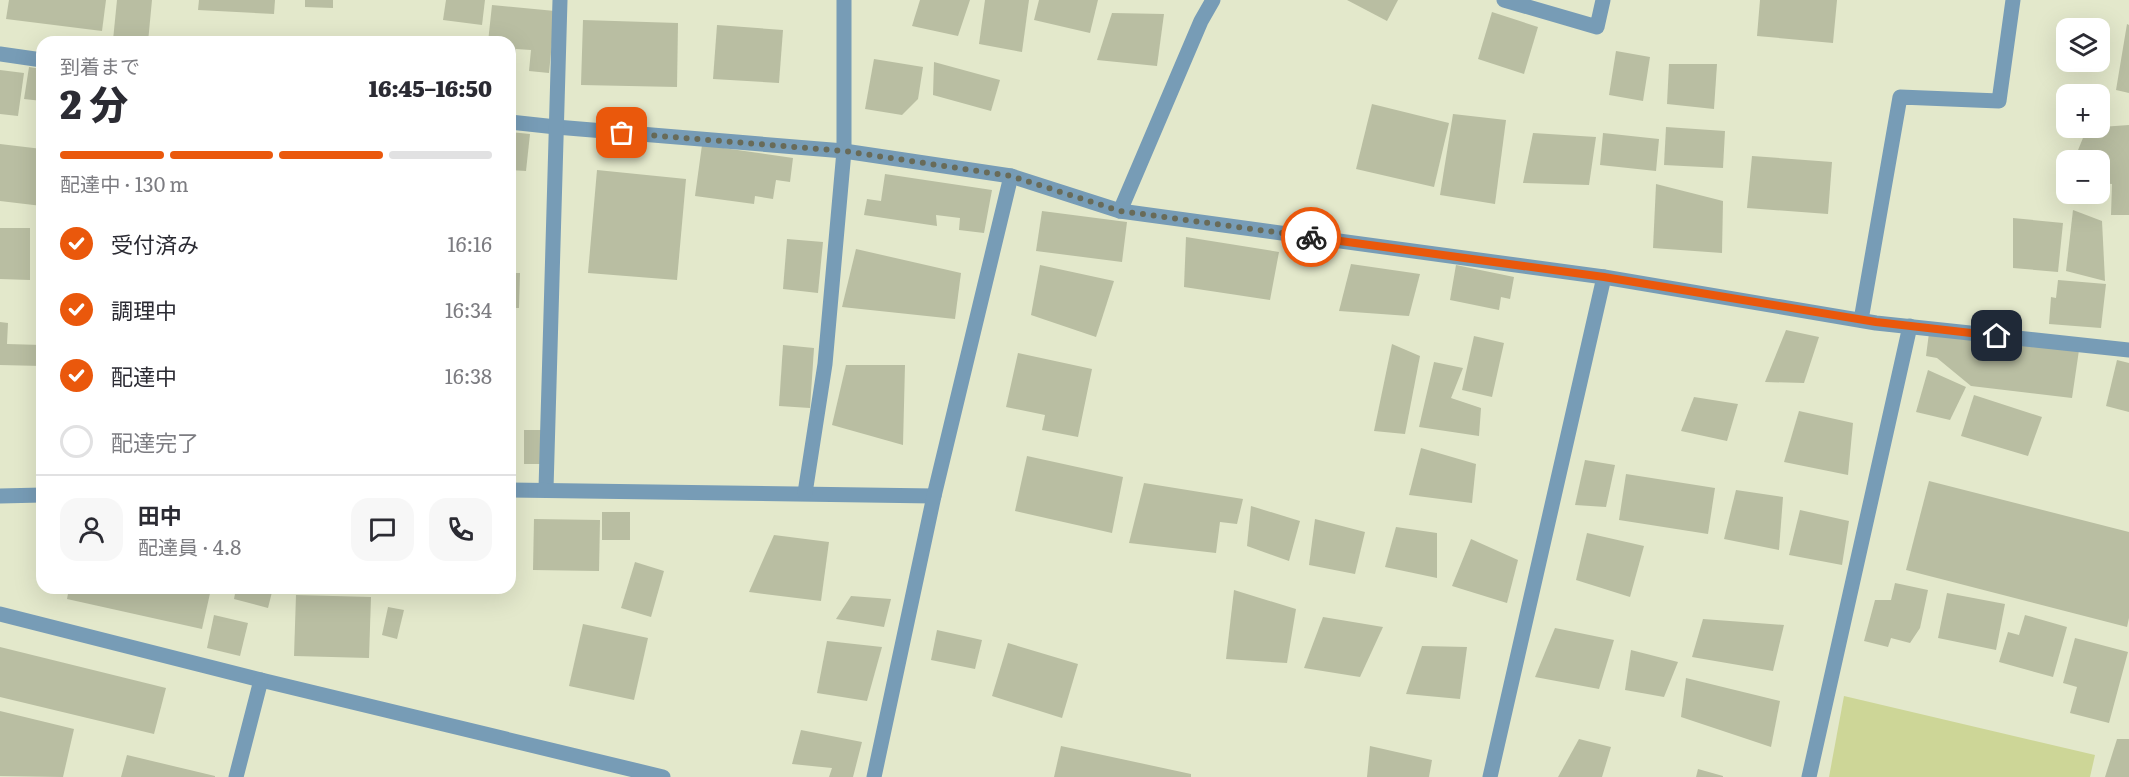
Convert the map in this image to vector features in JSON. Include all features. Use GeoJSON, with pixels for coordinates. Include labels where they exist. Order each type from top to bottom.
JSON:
{"type":"FeatureCollection","features":[{"type":"Feature","properties":{"kind":"street"},"geometry":{"type":"LineString","coordinates":[[546,489],[560,0]]}},
{"type":"Feature","properties":{"kind":"street"},"geometry":{"type":"LineString","coordinates":[[806,493],[825,364],[844,151],[844,0]]}},
{"type":"Feature","properties":{"kind":"street"},"geometry":{"type":"LineString","coordinates":[[1120,211],[1197,32],[1214,0]]}},
{"type":"Feature","properties":{"kind":"street"},"geometry":{"type":"LineString","coordinates":[[1504,0],[1597,27],[1603,0]]}},
{"type":"Feature","properties":{"kind":"street"},"geometry":{"type":"LineString","coordinates":[[1861,320],[1900,97],[1999,101],[2013,0]]}},
{"type":"Feature","properties":{"kind":"street"},"geometry":{"type":"LineString","coordinates":[[0,54],[36,59]]}},
{"type":"Feature","properties":{"kind":"street"},"geometry":{"type":"LineString","coordinates":[[516,123],[844,151],[1011,176],[1120,211],[1604,277],[1861,320],[2129,350]]}},
{"type":"Feature","properties":{"kind":"street"},"geometry":{"type":"LineString","coordinates":[[874,777],[934,496],[1011,176]]}},
{"type":"Feature","properties":{"kind":"street"},"geometry":{"type":"LineString","coordinates":[[1490,777],[1604,277]]}},
{"type":"Feature","properties":{"kind":"street"},"geometry":{"type":"LineString","coordinates":[[1809,777],[1910,326]]}},
{"type":"Feature","properties":{"kind":"street"},"geometry":{"type":"LineString","coordinates":[[516,490],[934,496]]}},
{"type":"Feature","properties":{"kind":"street"},"geometry":{"type":"LineString","coordinates":[[0,496],[36,495]]}},
{"type":"Feature","properties":{"kind":"street"},"geometry":{"type":"LineString","coordinates":[[0,614],[663,777]]}},
{"type":"Feature","properties":{"kind":"street"},"geometry":{"type":"LineString","coordinates":[[236,777],[261,680]]}},
{"type":"Feature","properties":{"kind":"green space"},"geometry":{"type":"Polygon","coordinates":[[[1844,696],[2095,755],[2090,777],[1829,777],[1844,696]]]}},
{"type":"Feature","properties":{"kind":"building"},"geometry":{"type":"Polygon","coordinates":[[[9,0],[106,0],[102,31],[6,19],[9,0]]]}},
{"type":"Feature","properties":{"kind":"building"},"geometry":{"type":"Polygon","coordinates":[[[117,0],[152,0],[149,36],[113,36],[117,0]]]}},
{"type":"Feature","properties":{"kind":"building"},"geometry":{"type":"Polygon","coordinates":[[[199,0],[275,0],[274,14],[198,10],[199,0]]]}},
{"type":"Feature","properties":{"kind":"building"},"geometry":{"type":"Polygon","coordinates":[[[305,0],[333,0],[333,8],[305,7],[305,0]]]}},
{"type":"Feature","properties":{"kind":"building"},"geometry":{"type":"Polygon","coordinates":[[[446,0],[485,0],[482,25],[443,20],[446,0]]]}},
{"type":"Feature","properties":{"kind":"building"},"geometry":{"type":"Polygon","coordinates":[[[920,0],[970,0],[958,36],[912,26],[920,0]]]}},
{"type":"Feature","properties":{"kind":"building"},"geometry":{"type":"Polygon","coordinates":[[[985,0],[1029,0],[1022,52],[979,44],[985,0]]]}},
{"type":"Feature","properties":{"kind":"building"},"geometry":{"type":"Polygon","coordinates":[[[1039,0],[1098,0],[1090,33],[1034,20],[1039,0]]]}},
{"type":"Feature","properties":{"kind":"building"},"geometry":{"type":"Polygon","coordinates":[[[1347,0],[1398,0],[1387,21],[1347,0]]]}},
{"type":"Feature","properties":{"kind":"building"},"geometry":{"type":"Polygon","coordinates":[[[1760,0],[1837,0],[1833,43],[1757,36],[1760,0]]]}},
{"type":"Feature","properties":{"kind":"building"},"geometry":{"type":"Polygon","coordinates":[[[492,5],[555,11],[549,73],[529,71],[531,50],[516,49],[516,36],[489,36],[492,5]]]}},
{"type":"Feature","properties":{"kind":"building"},"geometry":{"type":"Polygon","coordinates":[[[1492,12],[1538,27],[1524,74],[1478,59],[1492,12]]]}},
{"type":"Feature","properties":{"kind":"building"},"geometry":{"type":"Polygon","coordinates":[[[1112,13],[1164,14],[1157,66],[1097,60],[1112,13]]]}},
{"type":"Feature","properties":{"kind":"building"},"geometry":{"type":"Polygon","coordinates":[[[583,20],[678,23],[677,87],[581,85],[583,20]]]}},
{"type":"Feature","properties":{"kind":"building"},"geometry":{"type":"Polygon","coordinates":[[[2127,24],[2129,25],[2129,93],[2116,90],[2127,24]]]}},
{"type":"Feature","properties":{"kind":"building"},"geometry":{"type":"Polygon","coordinates":[[[717,25],[783,30],[779,83],[713,79],[717,25]]]}},
{"type":"Feature","properties":{"kind":"building"},"geometry":{"type":"Polygon","coordinates":[[[1616,51],[1650,57],[1643,101],[1609,95],[1616,51]]]}},
{"type":"Feature","properties":{"kind":"building"},"geometry":{"type":"Polygon","coordinates":[[[874,59],[923,67],[918,99],[902,115],[865,109],[874,59]]]}},
{"type":"Feature","properties":{"kind":"building"},"geometry":{"type":"Polygon","coordinates":[[[934,62],[1000,80],[991,111],[933,95],[934,62]]]}},
{"type":"Feature","properties":{"kind":"building"},"geometry":{"type":"Polygon","coordinates":[[[1669,64],[1717,64],[1714,109],[1667,104],[1669,64]]]}},
{"type":"Feature","properties":{"kind":"building"},"geometry":{"type":"Polygon","coordinates":[[[29,67],[36,68],[36,100],[24,99],[29,67]]]}},
{"type":"Feature","properties":{"kind":"building"},"geometry":{"type":"Polygon","coordinates":[[[0,70],[24,73],[18,116],[0,114],[0,70]]]}},
{"type":"Feature","properties":{"kind":"building"},"geometry":{"type":"Polygon","coordinates":[[[1372,104],[1449,123],[1434,187],[1356,169],[1372,104]]]}},
{"type":"Feature","properties":{"kind":"building"},"geometry":{"type":"Polygon","coordinates":[[[1453,114],[1506,120],[1495,204],[1440,195],[1453,114]]]}},
{"type":"Feature","properties":{"kind":"building"},"geometry":{"type":"Polygon","coordinates":[[[2129,125],[2129,215],[2111,215],[2110,150],[2078,150],[2083,138],[2110,138],[2110,126],[2129,125]]]}},
{"type":"Feature","properties":{"kind":"building"},"geometry":{"type":"Polygon","coordinates":[[[1666,127],[1725,131],[1723,168],[1664,165],[1666,127]]]}},
{"type":"Feature","properties":{"kind":"building"},"geometry":{"type":"Polygon","coordinates":[[[516,133],[530,134],[526,171],[516,170],[516,133]]]}},
{"type":"Feature","properties":{"kind":"building"},"geometry":{"type":"Polygon","coordinates":[[[1533,133],[1596,137],[1589,185],[1523,183],[1533,133]]]}},
{"type":"Feature","properties":{"kind":"building"},"geometry":{"type":"Polygon","coordinates":[[[1603,133],[1659,139],[1656,171],[1600,165],[1603,133]]]}},
{"type":"Feature","properties":{"kind":"building"},"geometry":{"type":"Polygon","coordinates":[[[0,144],[36,148],[36,205],[0,201],[0,144]]]}},
{"type":"Feature","properties":{"kind":"building"},"geometry":{"type":"Polygon","coordinates":[[[702,145],[793,158],[790,182],[776,180],[773,199],[755,196],[754,204],[695,196],[702,145]]]}},
{"type":"Feature","properties":{"kind":"building"},"geometry":{"type":"Polygon","coordinates":[[[1752,156],[1832,162],[1828,214],[1747,208],[1752,156]]]}},
{"type":"Feature","properties":{"kind":"building"},"geometry":{"type":"Polygon","coordinates":[[[597,170],[686,179],[677,280],[588,273],[597,170]]]}},
{"type":"Feature","properties":{"kind":"building"},"geometry":{"type":"Polygon","coordinates":[[[885,174],[992,190],[984,233],[959,230],[960,218],[936,215],[937,226],[864,215],[867,199],[881,201],[885,174]]]}},
{"type":"Feature","properties":{"kind":"building"},"geometry":{"type":"Polygon","coordinates":[[[1656,184],[1723,201],[1722,253],[1653,248],[1656,184]]]}},
{"type":"Feature","properties":{"kind":"building"},"geometry":{"type":"Polygon","coordinates":[[[2073,210],[2102,221],[2105,281],[2066,271],[2073,210]]]}},
{"type":"Feature","properties":{"kind":"building"},"geometry":{"type":"Polygon","coordinates":[[[1042,211],[1127,222],[1122,262],[1036,251],[1042,211]]]}},
{"type":"Feature","properties":{"kind":"building"},"geometry":{"type":"Polygon","coordinates":[[[2013,218],[2063,223],[2058,272],[2013,268],[2013,218]]]}},
{"type":"Feature","properties":{"kind":"building"},"geometry":{"type":"Polygon","coordinates":[[[0,228],[30,228],[30,280],[0,279],[0,228]]]}},
{"type":"Feature","properties":{"kind":"building"},"geometry":{"type":"Polygon","coordinates":[[[1186,237],[1279,252],[1270,300],[1184,287],[1186,237]]]}},
{"type":"Feature","properties":{"kind":"building"},"geometry":{"type":"Polygon","coordinates":[[[787,239],[823,242],[818,293],[783,289],[787,239]]]}},
{"type":"Feature","properties":{"kind":"building"},"geometry":{"type":"Polygon","coordinates":[[[856,249],[961,273],[955,319],[842,307],[856,249]]]}},
{"type":"Feature","properties":{"kind":"building"},"geometry":{"type":"Polygon","coordinates":[[[1351,264],[1420,274],[1409,316],[1339,311],[1351,264]]]}},
{"type":"Feature","properties":{"kind":"building"},"geometry":{"type":"Polygon","coordinates":[[[1040,265],[1114,281],[1096,337],[1031,315],[1040,265]]]}},
{"type":"Feature","properties":{"kind":"building"},"geometry":{"type":"Polygon","coordinates":[[[1456,265],[1514,277],[1510,299],[1501,297],[1499,310],[1450,300],[1456,265]]]}},
{"type":"Feature","properties":{"kind":"building"},"geometry":{"type":"Polygon","coordinates":[[[516,273],[520,273],[519,308],[516,308],[516,273]]]}},
{"type":"Feature","properties":{"kind":"building"},"geometry":{"type":"Polygon","coordinates":[[[2058,280],[2106,284],[2101,328],[2049,324],[2051,297],[2056,298],[2058,280]]]}},
{"type":"Feature","properties":{"kind":"building"},"geometry":{"type":"Polygon","coordinates":[[[0,322],[8,323],[7,344],[36,345],[36,366],[0,365],[0,322]]]}},
{"type":"Feature","properties":{"kind":"building"},"geometry":{"type":"Polygon","coordinates":[[[1786,330],[1819,337],[1804,383],[1765,382],[1786,330]]]}},
{"type":"Feature","properties":{"kind":"building"},"geometry":{"type":"Polygon","coordinates":[[[1929,333],[2079,350],[2072,398],[1971,386],[1937,358],[1926,356],[1929,333]]]}},
{"type":"Feature","properties":{"kind":"building"},"geometry":{"type":"Polygon","coordinates":[[[1474,336],[1504,343],[1492,397],[1462,390],[1474,336]]]}},
{"type":"Feature","properties":{"kind":"building"},"geometry":{"type":"Polygon","coordinates":[[[1392,344],[1420,356],[1405,434],[1374,431],[1392,344]]]}},
{"type":"Feature","properties":{"kind":"building"},"geometry":{"type":"Polygon","coordinates":[[[783,345],[814,348],[810,408],[779,406],[783,345]]]}},
{"type":"Feature","properties":{"kind":"building"},"geometry":{"type":"Polygon","coordinates":[[[1018,353],[1092,369],[1078,437],[1042,430],[1045,415],[1006,407],[1018,353]]]}},
{"type":"Feature","properties":{"kind":"building"},"geometry":{"type":"Polygon","coordinates":[[[2117,360],[2129,363],[2129,412],[2106,406],[2117,360]]]}},
{"type":"Feature","properties":{"kind":"building"},"geometry":{"type":"Polygon","coordinates":[[[1434,362],[1463,368],[1451,398],[1481,408],[1479,436],[1419,427],[1434,362]]]}},
{"type":"Feature","properties":{"kind":"building"},"geometry":{"type":"Polygon","coordinates":[[[846,365],[905,365],[903,445],[832,425],[846,365]]]}},
{"type":"Feature","properties":{"kind":"building"},"geometry":{"type":"Polygon","coordinates":[[[1928,370],[1966,387],[1950,420],[1916,412],[1928,370]]]}},
{"type":"Feature","properties":{"kind":"building"},"geometry":{"type":"Polygon","coordinates":[[[1974,395],[2042,417],[2028,456],[1961,436],[1974,395]]]}},
{"type":"Feature","properties":{"kind":"building"},"geometry":{"type":"Polygon","coordinates":[[[1694,397],[1738,404],[1727,441],[1681,431],[1694,397]]]}},
{"type":"Feature","properties":{"kind":"building"},"geometry":{"type":"Polygon","coordinates":[[[1799,411],[1853,423],[1848,475],[1784,462],[1799,411]]]}},
{"type":"Feature","properties":{"kind":"building"},"geometry":{"type":"Polygon","coordinates":[[[524,430],[543,430],[543,464],[524,464],[524,430]]]}},
{"type":"Feature","properties":{"kind":"building"},"geometry":{"type":"Polygon","coordinates":[[[1421,448],[1476,464],[1472,503],[1409,495],[1421,448]]]}},
{"type":"Feature","properties":{"kind":"building"},"geometry":{"type":"Polygon","coordinates":[[[1027,456],[1123,477],[1112,533],[1015,511],[1027,456]]]}},
{"type":"Feature","properties":{"kind":"building"},"geometry":{"type":"Polygon","coordinates":[[[1585,460],[1615,465],[1606,507],[1575,505],[1585,460]]]}},
{"type":"Feature","properties":{"kind":"building"},"geometry":{"type":"Polygon","coordinates":[[[1626,474],[1715,488],[1708,534],[1619,520],[1626,474]]]}},
{"type":"Feature","properties":{"kind":"building"},"geometry":{"type":"Polygon","coordinates":[[[1929,481],[2129,532],[2129,618],[2127,627],[1906,570],[1929,481]]]}},
{"type":"Feature","properties":{"kind":"building"},"geometry":{"type":"Polygon","coordinates":[[[1144,483],[1243,499],[1237,524],[1220,522],[1216,553],[1129,543],[1144,483]]]}},
{"type":"Feature","properties":{"kind":"building"},"geometry":{"type":"Polygon","coordinates":[[[1736,490],[1783,497],[1779,550],[1724,539],[1736,490]]]}},
{"type":"Feature","properties":{"kind":"building"},"geometry":{"type":"Polygon","coordinates":[[[1251,506],[1300,521],[1289,561],[1247,546],[1251,506]]]}},
{"type":"Feature","properties":{"kind":"building"},"geometry":{"type":"Polygon","coordinates":[[[1800,510],[1849,521],[1842,565],[1789,555],[1800,510]]]}},
{"type":"Feature","properties":{"kind":"building"},"geometry":{"type":"Polygon","coordinates":[[[602,512],[630,512],[630,540],[602,540],[602,512]]]}},
{"type":"Feature","properties":{"kind":"building"},"geometry":{"type":"Polygon","coordinates":[[[534,519],[600,520],[599,571],[533,570],[534,519]]]}},
{"type":"Feature","properties":{"kind":"building"},"geometry":{"type":"Polygon","coordinates":[[[1315,519],[1365,532],[1355,574],[1309,565],[1315,519]]]}},
{"type":"Feature","properties":{"kind":"building"},"geometry":{"type":"Polygon","coordinates":[[[1396,527],[1437,533],[1437,578],[1385,567],[1396,527]]]}},
{"type":"Feature","properties":{"kind":"building"},"geometry":{"type":"Polygon","coordinates":[[[1587,533],[1644,546],[1630,597],[1576,580],[1587,533]]]}},
{"type":"Feature","properties":{"kind":"building"},"geometry":{"type":"Polygon","coordinates":[[[774,535],[829,542],[821,601],[749,592],[774,535]]]}},
{"type":"Feature","properties":{"kind":"building"},"geometry":{"type":"Polygon","coordinates":[[[1471,539],[1518,560],[1507,603],[1452,586],[1471,539]]]}},
{"type":"Feature","properties":{"kind":"building"},"geometry":{"type":"Polygon","coordinates":[[[635,562],[664,571],[651,617],[621,608],[635,562]]]}},
{"type":"Feature","properties":{"kind":"building"},"geometry":{"type":"Polygon","coordinates":[[[1895,583],[1928,590],[1920,628],[1910,643],[1891,638],[1888,647],[1864,641],[1875,600],[1891,600],[1895,583]]]}},
{"type":"Feature","properties":{"kind":"building"},"geometry":{"type":"Polygon","coordinates":[[[1234,590],[1296,609],[1287,663],[1226,659],[1234,590]]]}},
{"type":"Feature","properties":{"kind":"building"},"geometry":{"type":"Polygon","coordinates":[[[1947,593],[2005,604],[1996,650],[1938,638],[1947,593]]]}},
{"type":"Feature","properties":{"kind":"building"},"geometry":{"type":"Polygon","coordinates":[[[68,594],[210,594],[202,629],[67,599],[68,594]]]}},
{"type":"Feature","properties":{"kind":"building"},"geometry":{"type":"Polygon","coordinates":[[[235,594],[272,594],[268,608],[234,599],[235,594]]]}},
{"type":"Feature","properties":{"kind":"building"},"geometry":{"type":"Polygon","coordinates":[[[296,595],[371,597],[369,658],[294,656],[296,595]]]}},
{"type":"Feature","properties":{"kind":"building"},"geometry":{"type":"Polygon","coordinates":[[[851,596],[891,599],[884,627],[836,619],[851,596]]]}},
{"type":"Feature","properties":{"kind":"building"},"geometry":{"type":"Polygon","coordinates":[[[388,607],[404,610],[397,639],[382,635],[388,607]]]}},
{"type":"Feature","properties":{"kind":"building"},"geometry":{"type":"Polygon","coordinates":[[[214,615],[248,623],[240,656],[207,648],[214,615]]]}},
{"type":"Feature","properties":{"kind":"building"},"geometry":{"type":"Polygon","coordinates":[[[2025,615],[2067,627],[2053,677],[1999,662],[2008,632],[2019,635],[2025,615]]]}},
{"type":"Feature","properties":{"kind":"building"},"geometry":{"type":"Polygon","coordinates":[[[1323,617],[1383,627],[1360,677],[1304,668],[1323,617]]]}},
{"type":"Feature","properties":{"kind":"building"},"geometry":{"type":"Polygon","coordinates":[[[1703,619],[1784,625],[1773,671],[1692,657],[1703,619]]]}},
{"type":"Feature","properties":{"kind":"building"},"geometry":{"type":"Polygon","coordinates":[[[583,624],[648,638],[634,700],[569,686],[583,624]]]}},
{"type":"Feature","properties":{"kind":"building"},"geometry":{"type":"Polygon","coordinates":[[[1555,628],[1614,640],[1599,689],[1535,677],[1555,628]]]}},
{"type":"Feature","properties":{"kind":"building"},"geometry":{"type":"Polygon","coordinates":[[[937,630],[982,640],[975,669],[931,660],[937,630]]]}},
{"type":"Feature","properties":{"kind":"building"},"geometry":{"type":"Polygon","coordinates":[[[2075,638],[2128,652],[2109,723],[2070,713],[2077,687],[2063,683],[2075,638]]]}},
{"type":"Feature","properties":{"kind":"building"},"geometry":{"type":"Polygon","coordinates":[[[827,641],[882,647],[867,701],[817,693],[827,641]]]}},
{"type":"Feature","properties":{"kind":"building"},"geometry":{"type":"Polygon","coordinates":[[[1008,643],[1078,664],[1062,718],[992,696],[1008,643]]]}},
{"type":"Feature","properties":{"kind":"building"},"geometry":{"type":"Polygon","coordinates":[[[1422,646],[1467,647],[1460,699],[1406,694],[1422,646]]]}},
{"type":"Feature","properties":{"kind":"building"},"geometry":{"type":"Polygon","coordinates":[[[0,647],[166,688],[154,734],[0,697],[0,647]]]}},
{"type":"Feature","properties":{"kind":"building"},"geometry":{"type":"Polygon","coordinates":[[[1631,650],[1678,662],[1664,697],[1625,690],[1631,650]]]}},
{"type":"Feature","properties":{"kind":"building"},"geometry":{"type":"Polygon","coordinates":[[[1686,678],[1780,701],[1771,747],[1681,717],[1686,678]]]}},
{"type":"Feature","properties":{"kind":"building"},"geometry":{"type":"Polygon","coordinates":[[[0,711],[74,729],[63,777],[0,776],[0,711]]]}},
{"type":"Feature","properties":{"kind":"building"},"geometry":{"type":"Polygon","coordinates":[[[801,730],[862,742],[853,777],[829,777],[832,768],[792,764],[801,730]]]}},
{"type":"Feature","properties":{"kind":"building"},"geometry":{"type":"Polygon","coordinates":[[[1579,739],[1611,747],[1602,777],[1558,777],[1579,739]]]}},
{"type":"Feature","properties":{"kind":"building"},"geometry":{"type":"Polygon","coordinates":[[[2117,739],[2129,739],[2129,777],[2105,777],[2117,739]]]}},
{"type":"Feature","properties":{"kind":"building"},"geometry":{"type":"Polygon","coordinates":[[[1061,746],[1191,774],[1191,777],[1054,777],[1061,746]]]}},
{"type":"Feature","properties":{"kind":"building"},"geometry":{"type":"Polygon","coordinates":[[[1370,746],[1432,760],[1429,777],[1367,777],[1370,746]]]}},
{"type":"Feature","properties":{"kind":"building"},"geometry":{"type":"Polygon","coordinates":[[[127,755],[215,776],[215,777],[121,777],[127,755]]]}},
{"type":"Feature","properties":{"kind":"building"},"geometry":{"type":"Polygon","coordinates":[[[1698,769],[1723,776],[1723,777],[1696,777],[1698,769]]]}},
{"type":"Feature","properties":{"kind":"way so far"},"geometry":{"type":"LineString","coordinates":[[622,133],[844,151],[1011,176],[1120,211],[1311,237]]}},
{"type":"Feature","properties":{"kind":"route"},"geometry":{"type":"LineString","coordinates":[[1311,237],[1604,277],[1876,322],[1997,336]]}}]}
